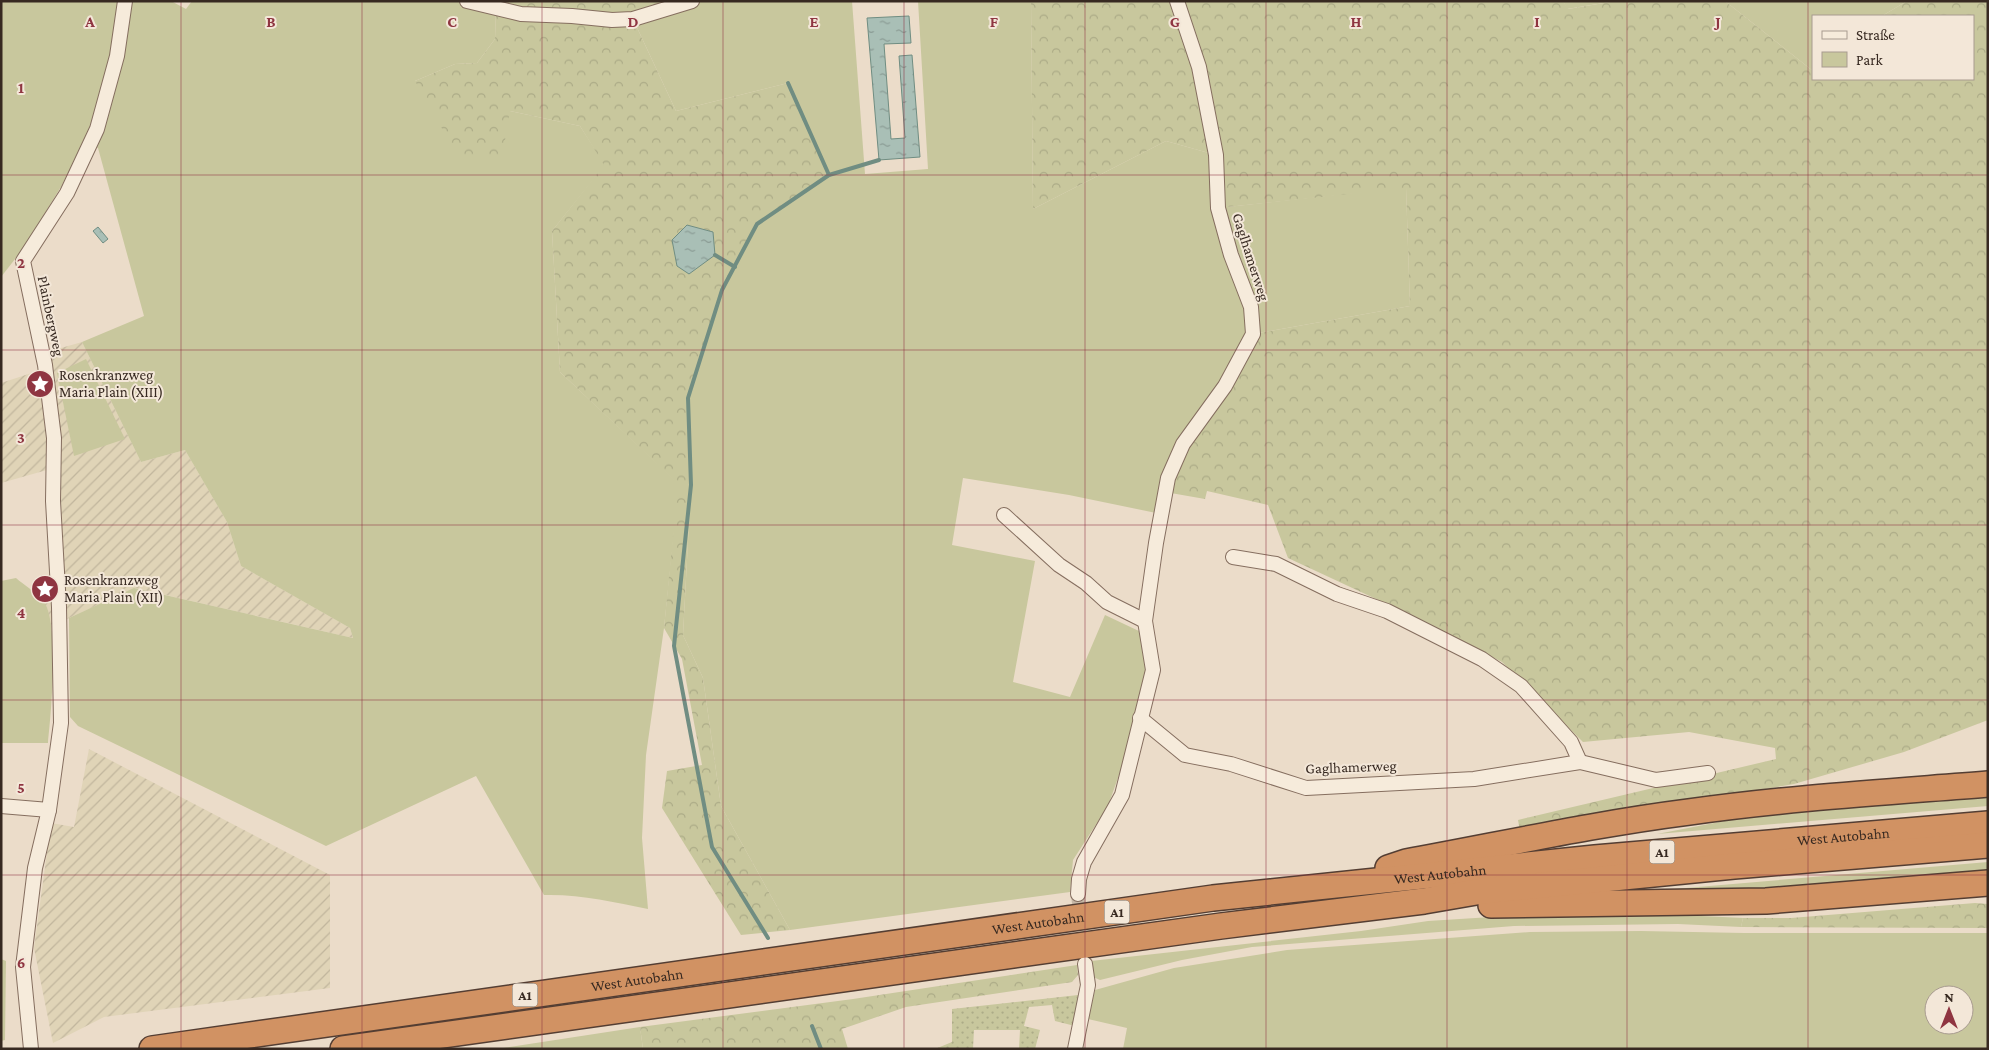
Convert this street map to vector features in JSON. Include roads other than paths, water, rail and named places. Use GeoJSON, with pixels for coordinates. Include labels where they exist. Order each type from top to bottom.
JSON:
{"type":"FeatureCollection","features":[{"type":"Feature","properties":{"kind":"highway"},"geometry":{"type":"LineString","coordinates":[[1918,790],[1948,776],[1988,766]]}},
{"type":"Feature","properties":{"kind":"highway"},"geometry":{"type":"LineString","coordinates":[[1336,884],[1406,862],[1615,823],[1758,803],[1988,784]]}},
{"type":"Feature","properties":{"kind":"highway","name":"West Autobahn"},"geometry":{"type":"LineString","coordinates":[[152,1049],[1203,900],[1336,884],[1630,855],[1988,824]]}},
{"type":"Feature","properties":{"kind":"highway","name":"West Autobahn"},"geometry":{"type":"LineString","coordinates":[[343,1049],[1220,926],[1424,901],[1482,891],[1552,883],[1988,845]]}},
{"type":"Feature","properties":{"kind":"highway"},"geometry":{"type":"LineString","coordinates":[[1424,901],[1486,906],[1766,901],[1981,886]]}},
{"type":"Feature","properties":{"kind":"street","name":"Plainbergweg"},"geometry":{"type":"LineString","coordinates":[[31,1049],[23,967],[35,868],[49,810],[61,723],[59,607],[53,501],[55,452],[45,365],[23,261],[67,193],[97,129],[117,56],[125,1]]}},
{"type":"Feature","properties":{"kind":"street"},"geometry":{"type":"LineString","coordinates":[[467,1],[521,14],[612,20],[633,19],[692,1]]}},
{"type":"Feature","properties":{"kind":"street","name":"Gaglhamerweg"},"geometry":{"type":"LineString","coordinates":[[1078,894],[1079,879],[1084,862],[1122,795],[1153,670],[1145,621],[1156,543],[1168,478],[1183,444],[1225,386],[1253,334],[1251,307],[1231,255],[1218,208],[1216,155],[1200,68],[1177,1]]}},
{"type":"Feature","properties":{"kind":"street"},"geometry":{"type":"LineString","coordinates":[[1004,515],[1059,565],[1086,583],[1107,602],[1145,621]]}},
{"type":"Feature","properties":{"kind":"street"},"geometry":{"type":"LineString","coordinates":[[1233,557],[1276,564],[1337,594],[1387,612],[1482,659],[1521,686],[1570,742],[1580,762]]}},
{"type":"Feature","properties":{"kind":"street","name":"Gaglhamerweg"},"geometry":{"type":"LineString","coordinates":[[1140,718],[1184,755],[1231,764],[1306,788],[1474,778],[1580,762],[1656,780],[1708,773]]}},
{"type":"Feature","properties":{"kind":"street"},"geometry":{"type":"LineString","coordinates":[[1,806],[49,810]]}},
{"type":"Feature","properties":{"kind":"street"},"geometry":{"type":"LineString","coordinates":[[1076,1049],[1088,985],[1085,964]]}},
{"type":"Feature","properties":{"kind":"water"},"geometry":{"type":"Polygon","coordinates":[[[909,16],[911,43],[884,44],[891,139],[905,138],[899,56],[912,55],[920,157],[879,160],[867,18],[909,16]]]}},
{"type":"Feature","properties":{"kind":"water"},"geometry":{"type":"Polygon","coordinates":[[[687,225],[713,232],[715,255],[689,274],[677,266],[672,240],[687,225]]]}},
{"type":"Feature","properties":{"kind":"water"},"geometry":{"type":"Polygon","coordinates":[[[98,227],[108,239],[103,243],[93,231],[98,227]]]}},
{"type":"Feature","properties":{"kind":"waterway"},"geometry":{"type":"LineString","coordinates":[[788,83],[829,175]]}},
{"type":"Feature","properties":{"kind":"waterway"},"geometry":{"type":"LineString","coordinates":[[768,938],[712,847],[674,646],[691,485],[688,398],[722,290],[757,224],[829,175],[879,160]]}},
{"type":"Feature","properties":{"kind":"waterway"},"geometry":{"type":"LineString","coordinates":[[715,255],[735,267]]}},
{"type":"Feature","properties":{"kind":"waterway"},"geometry":{"type":"LineString","coordinates":[[812,1026],[821,1049]]}},
{"type":"Feature","properties":{"kind":"tunnel"},"geometry":{"type":"LineString","coordinates":[[1078,894],[1084,951]]}},
{"type":"Feature","properties":{"kind":"place","name":"Rosenkranzweg Maria Plain (XIII)"},"geometry":{"type":"Point","coordinates":[40,384]}},
{"type":"Feature","properties":{"kind":"place","name":"Rosenkranzweg Maria Plain (XII)"},"geometry":{"type":"Point","coordinates":[45,589]}}]}
